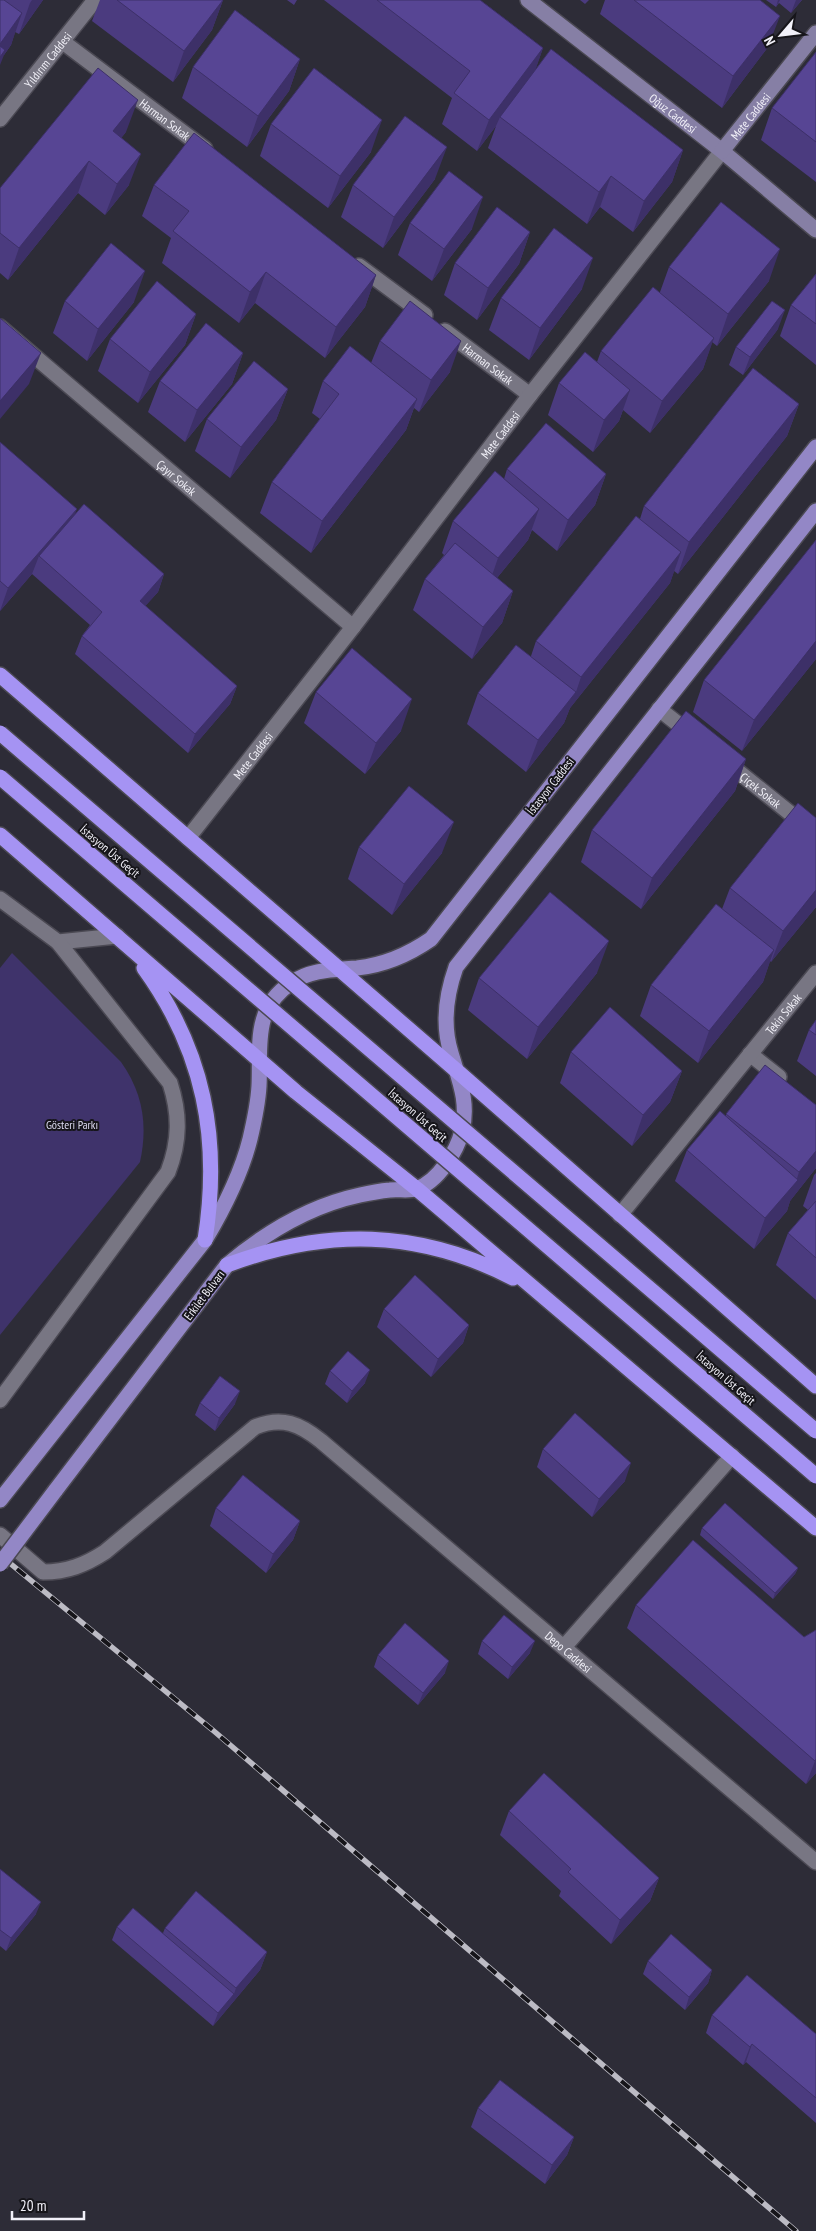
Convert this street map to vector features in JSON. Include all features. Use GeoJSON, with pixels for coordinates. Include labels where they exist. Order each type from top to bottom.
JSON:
{"type":"FeatureCollection","features":[{"type":"Feature","properties":{"kind":"highway"},"geometry":{"type":"LineString","coordinates":[[0,675],[339,968],[816,1386]]}},
{"type":"Feature","properties":{"kind":"highway","name":"İstasyon Üst Geçit"},"geometry":{"type":"LineString","coordinates":[[0,733],[816,1431]]}},
{"type":"Feature","properties":{"kind":"highway","name":"İstasyon Üst Geçit"},"geometry":{"type":"LineString","coordinates":[[0,777],[816,1476]]}},
{"type":"Feature","properties":{"kind":"highway"},"geometry":{"type":"LineString","coordinates":[[0,835],[260,1060],[551,1302],[816,1528]]}},
{"type":"Feature","properties":{"kind":"highway"},"geometry":{"type":"LineString","coordinates":[[117,936],[138,960],[173,1012],[197,1071],[210,1136],[210,1205],[205,1240]]}},
{"type":"Feature","properties":{"kind":"highway"},"geometry":{"type":"LineString","coordinates":[[227,1266],[267,1251],[317,1241],[360,1238],[394,1240],[428,1246],[468,1258],[522,1282],[551,1302]]}},
{"type":"Feature","properties":{"kind":"main road","name":"İstasyon Caddesi"},"geometry":{"type":"LineString","coordinates":[[260,1060],[260,1032],[264,1019],[278,995],[290,983],[322,970],[357,968],[393,960],[414,951],[431,939],[816,447]]}},
{"type":"Feature","properties":{"kind":"main road"},"geometry":{"type":"LineString","coordinates":[[416,1189],[429,1180],[449,1159],[462,1132],[465,1101],[451,1052],[446,1012],[456,967],[816,511]]}},
{"type":"Feature","properties":{"kind":"main road"},"geometry":{"type":"LineString","coordinates":[[0,1500],[205,1240],[232,1192],[242,1166],[256,1114],[260,1060]]}},
{"type":"Feature","properties":{"kind":"main road","name":"Erkilet Bulvarı"},"geometry":{"type":"LineString","coordinates":[[0,1564],[227,1266],[251,1245],[304,1214],[359,1195],[416,1189]]}},
{"type":"Feature","properties":{"kind":"street","name":"Yıldırım Caddesi"},"geometry":{"type":"LineString","coordinates":[[0,119],[95,0]]}},
{"type":"Feature","properties":{"kind":"street","name":"Oğuz Caddesi"},"geometry":{"type":"LineString","coordinates":[[528,0],[722,151],[816,230]]}},
{"type":"Feature","properties":{"kind":"street","name":"Mete Caddesi"},"geometry":{"type":"LineString","coordinates":[[188,838],[353,627],[530,395],[816,33]]}},
{"type":"Feature","properties":{"kind":"street","name":"Harman Sokak"},"geometry":{"type":"LineString","coordinates":[[63,42],[214,155]]}},
{"type":"Feature","properties":{"kind":"street","name":"Harman Sokak"},"geometry":{"type":"LineString","coordinates":[[348,257],[530,395]]}},
{"type":"Feature","properties":{"kind":"street","name":"Çayır Sokak"},"geometry":{"type":"LineString","coordinates":[[0,327],[353,627]]}},
{"type":"Feature","properties":{"kind":"street","name":"Çiçek Sokak"},"geometry":{"type":"LineString","coordinates":[[659,708],[816,834]]}},
{"type":"Feature","properties":{"kind":"street"},"geometry":{"type":"LineString","coordinates":[[0,899],[58,942],[170,1083],[178,1111],[177,1142],[168,1172],[0,1400]]}},
{"type":"Feature","properties":{"kind":"street"},"geometry":{"type":"LineString","coordinates":[[58,942],[117,936]]}},
{"type":"Feature","properties":{"kind":"street","name":"Tekin Sokak"},"geometry":{"type":"LineString","coordinates":[[620,1215],[816,973]]}},
{"type":"Feature","properties":{"kind":"street"},"geometry":{"type":"LineString","coordinates":[[750,1054],[794,1088]]}},
{"type":"Feature","properties":{"kind":"street","name":"Depo Caddesi"},"geometry":{"type":"LineString","coordinates":[[0,1535],[43,1572],[69,1570],[82,1566],[105,1552],[255,1427],[266,1423],[289,1422],[300,1426],[322,1441],[814,1856]]}},
{"type":"Feature","properties":{"kind":"street"},"geometry":{"type":"LineString","coordinates":[[564,1647],[732,1456]]}},
{"type":"Feature","properties":{"kind":"green space","name":"Gösteri Parkı"},"geometry":{"type":"Polygon","coordinates":[[[12,953],[121,1062],[139,1098],[144,1135],[140,1162],[0,1335],[0,968],[12,953]]]}},
{"type":"Feature","properties":{"kind":"building"},"geometry":{"type":"Polygon","coordinates":[[[0,0],[4,0],[22,13],[0,44],[0,0]]]}},
{"type":"Feature","properties":{"kind":"building"},"geometry":{"type":"Polygon","coordinates":[[[117,0],[223,0],[184,51],[117,0]]]}},
{"type":"Feature","properties":{"kind":"building"},"geometry":{"type":"Polygon","coordinates":[[[377,0],[480,0],[543,48],[489,120],[454,93],[470,71],[377,0]]]}},
{"type":"Feature","properties":{"kind":"building"},"geometry":{"type":"Polygon","coordinates":[[[634,0],[760,0],[780,16],[733,76],[634,0]]]}},
{"type":"Feature","properties":{"kind":"building"},"geometry":{"type":"Polygon","coordinates":[[[235,10],[300,59],[258,116],[193,67],[235,10]]]}},
{"type":"Feature","properties":{"kind":"building"},"geometry":{"type":"Polygon","coordinates":[[[0,46],[5,50],[0,57],[0,46]]]}},
{"type":"Feature","properties":{"kind":"building"},"geometry":{"type":"Polygon","coordinates":[[[551,49],[683,150],[644,201],[611,176],[599,192],[500,117],[551,49]]]}},
{"type":"Feature","properties":{"kind":"building"},"geometry":{"type":"Polygon","coordinates":[[[816,52],[816,142],[772,108],[816,52]]]}},
{"type":"Feature","properties":{"kind":"building"},"geometry":{"type":"Polygon","coordinates":[[[98,68],[138,100],[113,131],[141,154],[117,184],[89,161],[19,248],[0,233],[0,188],[98,68]]]}},
{"type":"Feature","properties":{"kind":"building"},"geometry":{"type":"Polygon","coordinates":[[[314,68],[382,120],[340,176],[271,124],[314,68]]]}},
{"type":"Feature","properties":{"kind":"building"},"geometry":{"type":"Polygon","coordinates":[[[405,116],[447,147],[394,217],[353,185],[405,116]]]}},
{"type":"Feature","properties":{"kind":"building"},"geometry":{"type":"Polygon","coordinates":[[[194,133],[376,275],[336,327],[266,272],[250,292],[173,231],[189,211],[154,185],[194,133]]]}},
{"type":"Feature","properties":{"kind":"building"},"geometry":{"type":"Polygon","coordinates":[[[449,171],[483,197],[444,249],[410,223],[449,171]]]}},
{"type":"Feature","properties":{"kind":"building"},"geometry":{"type":"Polygon","coordinates":[[[721,202],[780,249],[728,314],[669,267],[721,202]]]}},
{"type":"Feature","properties":{"kind":"building"},"geometry":{"type":"Polygon","coordinates":[[[497,207],[530,232],[488,288],[455,263],[497,207]]]}},
{"type":"Feature","properties":{"kind":"building"},"geometry":{"type":"Polygon","coordinates":[[[554,228],[593,258],[540,328],[501,298],[554,228]]]}},
{"type":"Feature","properties":{"kind":"building"},"geometry":{"type":"Polygon","coordinates":[[[111,243],[145,271],[98,329],[65,301],[111,243]]]}},
{"type":"Feature","properties":{"kind":"building"},"geometry":{"type":"Polygon","coordinates":[[[816,274],[816,324],[791,305],[816,274]]]}},
{"type":"Feature","properties":{"kind":"building"},"geometry":{"type":"Polygon","coordinates":[[[157,281],[196,314],[150,372],[110,339],[157,281]]]}},
{"type":"Feature","properties":{"kind":"building"},"geometry":{"type":"Polygon","coordinates":[[[653,287],[714,338],[662,401],[601,351],[653,287]]]}},
{"type":"Feature","properties":{"kind":"building"},"geometry":{"type":"Polygon","coordinates":[[[410,301],[461,341],[431,380],[380,341],[410,301]]]}},
{"type":"Feature","properties":{"kind":"building"},"geometry":{"type":"Polygon","coordinates":[[[772,301],[785,310],[750,357],[736,347],[772,301]]]}},
{"type":"Feature","properties":{"kind":"building"},"geometry":{"type":"Polygon","coordinates":[[[0,318],[41,353],[0,401],[0,318]]]}},
{"type":"Feature","properties":{"kind":"building"},"geometry":{"type":"Polygon","coordinates":[[[206,323],[243,353],[197,410],[160,381],[206,323]]]}},
{"type":"Feature","properties":{"kind":"building"},"geometry":{"type":"Polygon","coordinates":[[[350,346],[417,399],[322,521],[272,482],[339,394],[323,381],[350,346]]]}},
{"type":"Feature","properties":{"kind":"building"},"geometry":{"type":"Polygon","coordinates":[[[585,352],[630,390],[604,420],[559,383],[585,352]]]}},
{"type":"Feature","properties":{"kind":"building"},"geometry":{"type":"Polygon","coordinates":[[[254,361],[288,389],[241,447],[207,419],[254,361]]]}},
{"type":"Feature","properties":{"kind":"building"},"geometry":{"type":"Polygon","coordinates":[[[753,368],[799,404],[689,542],[644,506],[753,368]]]}},
{"type":"Feature","properties":{"kind":"building"},"geometry":{"type":"Polygon","coordinates":[[[546,423],[606,474],[568,520],[507,469],[546,423]]]}},
{"type":"Feature","properties":{"kind":"building"},"geometry":{"type":"Polygon","coordinates":[[[0,442],[77,509],[8,588],[0,581],[0,442]]]}},
{"type":"Feature","properties":{"kind":"building"},"geometry":{"type":"Polygon","coordinates":[[[495,471],[539,509],[498,558],[453,521],[495,471]]]}},
{"type":"Feature","properties":{"kind":"building"},"geometry":{"type":"Polygon","coordinates":[[[84,504],[164,574],[140,601],[237,686],[195,734],[82,636],[102,612],[39,556],[84,504]]]}},
{"type":"Feature","properties":{"kind":"building"},"geometry":{"type":"Polygon","coordinates":[[[636,516],[681,552],[581,677],[536,641],[636,516]]]}},
{"type":"Feature","properties":{"kind":"building"},"geometry":{"type":"Polygon","coordinates":[[[816,540],[816,641],[754,720],[704,680],[816,540]]]}},
{"type":"Feature","properties":{"kind":"building"},"geometry":{"type":"Polygon","coordinates":[[[455,543],[513,591],[483,627],[425,579],[455,543]]]}},
{"type":"Feature","properties":{"kind":"building"},"geometry":{"type":"Polygon","coordinates":[[[516,645],[576,692],[538,740],[478,693],[516,645]]]}},
{"type":"Feature","properties":{"kind":"building"},"geometry":{"type":"Polygon","coordinates":[[[352,648],[412,699],[376,743],[316,692],[352,648]]]}},
{"type":"Feature","properties":{"kind":"building"},"geometry":{"type":"Polygon","coordinates":[[[686,711],[746,759],[652,878],[592,830],[686,711]]]}},
{"type":"Feature","properties":{"kind":"building"},"geometry":{"type":"Polygon","coordinates":[[[409,786],[454,822],[404,884],[359,847],[409,786]]]}},
{"type":"Feature","properties":{"kind":"building"},"geometry":{"type":"Polygon","coordinates":[[[798,803],[816,818],[816,890],[783,931],[730,888],[798,803]]]}},
{"type":"Feature","properties":{"kind":"building"},"geometry":{"type":"Polygon","coordinates":[[[550,892],[609,941],[538,1027],[479,978],[550,892]]]}},
{"type":"Feature","properties":{"kind":"building"},"geometry":{"type":"Polygon","coordinates":[[[716,904],[774,950],[709,1031],[651,985],[716,904]]]}},
{"type":"Feature","properties":{"kind":"building"},"geometry":{"type":"Polygon","coordinates":[[[610,1007],[682,1071],[643,1115],[571,1052],[610,1007]]]}},
{"type":"Feature","properties":{"kind":"building"},"geometry":{"type":"Polygon","coordinates":[[[816,1020],[816,1035],[809,1030],[816,1020]]]}},
{"type":"Feature","properties":{"kind":"building"},"geometry":{"type":"Polygon","coordinates":[[[765,1065],[816,1105],[816,1151],[799,1172],[726,1114],[765,1065]]]}},
{"type":"Feature","properties":{"kind":"building"},"geometry":{"type":"Polygon","coordinates":[[[720,1111],[798,1180],[765,1218],[687,1150],[720,1111]]]}},
{"type":"Feature","properties":{"kind":"building"},"geometry":{"type":"Polygon","coordinates":[[[816,1201],[816,1258],[788,1233],[816,1201]]]}},
{"type":"Feature","properties":{"kind":"building"},"geometry":{"type":"Polygon","coordinates":[[[415,1275],[469,1325],[438,1359],[384,1309],[415,1275]]]}},
{"type":"Feature","properties":{"kind":"building"},"geometry":{"type":"Polygon","coordinates":[[[348,1351],[370,1370],[352,1391],[330,1371],[348,1351]]]}},
{"type":"Feature","properties":{"kind":"building"},"geometry":{"type":"Polygon","coordinates":[[[220,1376],[240,1391],[219,1418],[200,1403],[220,1376]]]}},
{"type":"Feature","properties":{"kind":"building"},"geometry":{"type":"Polygon","coordinates":[[[575,1413],[631,1463],[599,1499],[543,1449],[575,1413]]]}},
{"type":"Feature","properties":{"kind":"building"},"geometry":{"type":"Polygon","coordinates":[[[243,1475],[300,1521],[273,1554],[216,1508],[243,1475]]]}},
{"type":"Feature","properties":{"kind":"building"},"geometry":{"type":"Polygon","coordinates":[[[725,1503],[798,1568],[775,1593],[702,1528],[725,1503]]]}},
{"type":"Feature","properties":{"kind":"building"},"geometry":{"type":"Polygon","coordinates":[[[693,1540],[804,1637],[816,1630],[815,1761],[636,1605],[693,1540]]]}},
{"type":"Feature","properties":{"kind":"building"},"geometry":{"type":"Polygon","coordinates":[[[504,1615],[535,1641],[512,1667],[482,1641],[504,1615]]]}},
{"type":"Feature","properties":{"kind":"building"},"geometry":{"type":"Polygon","coordinates":[[[405,1623],[449,1661],[423,1693],[378,1655],[405,1623]]]}},
{"type":"Feature","properties":{"kind":"building"},"geometry":{"type":"Polygon","coordinates":[[[544,1773],[659,1878],[620,1920],[568,1872],[571,1869],[509,1811],[544,1773]]]}},
{"type":"Feature","properties":{"kind":"building"},"geometry":{"type":"Polygon","coordinates":[[[0,1869],[41,1902],[11,1938],[0,1930],[0,1869]]]}},
{"type":"Feature","properties":{"kind":"building"},"geometry":{"type":"Polygon","coordinates":[[[196,1891],[267,1952],[236,1988],[165,1928],[196,1891]]]}},
{"type":"Feature","properties":{"kind":"building"},"geometry":{"type":"Polygon","coordinates":[[[133,1908],[234,1994],[218,2013],[117,1927],[133,1908]]]}},
{"type":"Feature","properties":{"kind":"building"},"geometry":{"type":"Polygon","coordinates":[[[671,1934],[712,1970],[689,1997],[648,1961],[671,1934]]]}},
{"type":"Feature","properties":{"kind":"building"},"geometry":{"type":"Polygon","coordinates":[[[747,1975],[816,2034],[816,2098],[752,2044],[750,2047],[712,2015],[747,1975]]]}},
{"type":"Feature","properties":{"kind":"building"},"geometry":{"type":"Polygon","coordinates":[[[500,2080],[574,2137],[552,2165],[478,2108],[500,2080]]]}},
{"type":"Feature","properties":{"kind":"railway"},"geometry":{"type":"LineString","coordinates":[[0,1555],[215,1732],[796,2231]]}}]}
